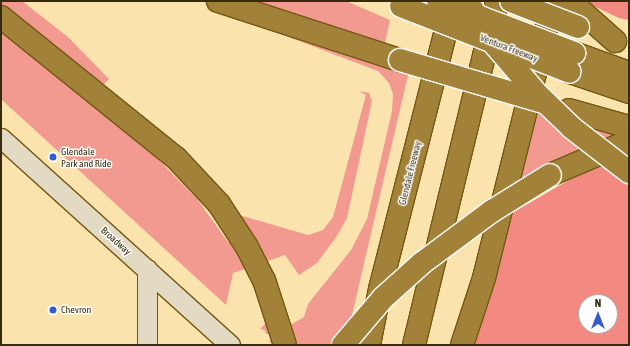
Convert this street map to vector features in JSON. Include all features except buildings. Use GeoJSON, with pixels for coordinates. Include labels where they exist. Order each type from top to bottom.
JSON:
{"type":"FeatureCollection","features":[{"type":"Feature","properties":{"kind":"highway"},"geometry":{"type":"LineString","coordinates":[[218,1],[628,135]]}},
{"type":"Feature","properties":{"kind":"highway"},"geometry":{"type":"LineString","coordinates":[[438,1],[573,34],[629,73]]}},
{"type":"Feature","properties":{"kind":"highway","name":"Glendale Freeway"},"geometry":{"type":"LineString","coordinates":[[369,345],[380,289],[453,1]]}},
{"type":"Feature","properties":{"kind":"highway"},"geometry":{"type":"LineString","coordinates":[[467,1],[573,34],[629,62]]}},
{"type":"Feature","properties":{"kind":"highway"},"geometry":{"type":"LineString","coordinates":[[467,1],[496,46],[538,95],[572,128],[629,172]]}},
{"type":"Feature","properties":{"kind":"highway"},"geometry":{"type":"LineString","coordinates":[[414,345],[497,1]]}},
{"type":"Feature","properties":{"kind":"highway","name":"Ventura Freeway"},"geometry":{"type":"LineString","coordinates":[[511,1],[573,34],[629,92]]}},
{"type":"Feature","properties":{"kind":"highway"},"geometry":{"type":"LineString","coordinates":[[462,345],[484,278],[553,1]]}},
{"type":"Feature","properties":{"kind":"highway","name":"Ventura Freeway"},"geometry":{"type":"LineString","coordinates":[[396,3],[622,44]]}},
{"type":"Feature","properties":{"kind":"highway"},"geometry":{"type":"LineString","coordinates":[[6,21],[176,158],[219,204],[238,231],[264,280],[285,345]]}},
{"type":"Feature","properties":{"kind":"highway"},"geometry":{"type":"LineString","coordinates":[[343,345],[383,298],[422,263],[492,211],[550,175],[628,135]]}},
{"type":"Feature","properties":{"kind":"main road","name":"Broadway"},"geometry":{"type":"LineString","coordinates":[[1,138],[230,345]]}},
{"type":"Feature","properties":{"kind":"main road"},"geometry":{"type":"LineString","coordinates":[[147,269],[147,345]]}},
{"type":"Feature","properties":{"kind":"shaded area"},"geometry":{"type":"Polygon","coordinates":[[[1,1],[22,1],[68,37],[109,79],[104,84],[1,8],[1,1]]]}},
{"type":"Feature","properties":{"kind":"shaded area"},"geometry":{"type":"Polygon","coordinates":[[[244,1],[346,1],[390,20],[385,43],[244,1]]]}},
{"type":"Feature","properties":{"kind":"shaded area"},"geometry":{"type":"Polygon","coordinates":[[[583,1],[629,1],[629,20],[619,18],[583,1]]]}},
{"type":"Feature","properties":{"kind":"shaded area"},"geometry":{"type":"Polygon","coordinates":[[[1,32],[152,153],[197,199],[228,242],[247,233],[239,215],[308,235],[323,230],[333,217],[366,95],[358,91],[369,93],[372,101],[347,218],[337,236],[317,263],[299,275],[285,255],[233,273],[226,305],[1,99],[1,32]]]}},
{"type":"Feature","properties":{"kind":"shaded area"},"geometry":{"type":"Polygon","coordinates":[[[287,33],[409,71],[345,345],[273,345],[269,341],[272,340],[270,334],[266,334],[265,330],[260,329],[267,322],[292,324],[304,317],[308,304],[351,250],[367,219],[392,111],[393,94],[389,83],[378,71],[286,36],[287,33]]]}},
{"type":"Feature","properties":{"kind":"shaded area"},"geometry":{"type":"Polygon","coordinates":[[[533,107],[629,135],[512,189],[533,107]]]}},
{"type":"Feature","properties":{"kind":"shaded area"},"geometry":{"type":"Polygon","coordinates":[[[629,154],[629,345],[469,345],[505,217],[578,175],[629,154]]]}},
{"type":"Feature","properties":{"kind":"place","name":"Glendale Park and Ride"},"geometry":{"type":"Point","coordinates":[53,157]}},
{"type":"Feature","properties":{"kind":"place","name":"Chevron"},"geometry":{"type":"Point","coordinates":[53,310]}}]}
